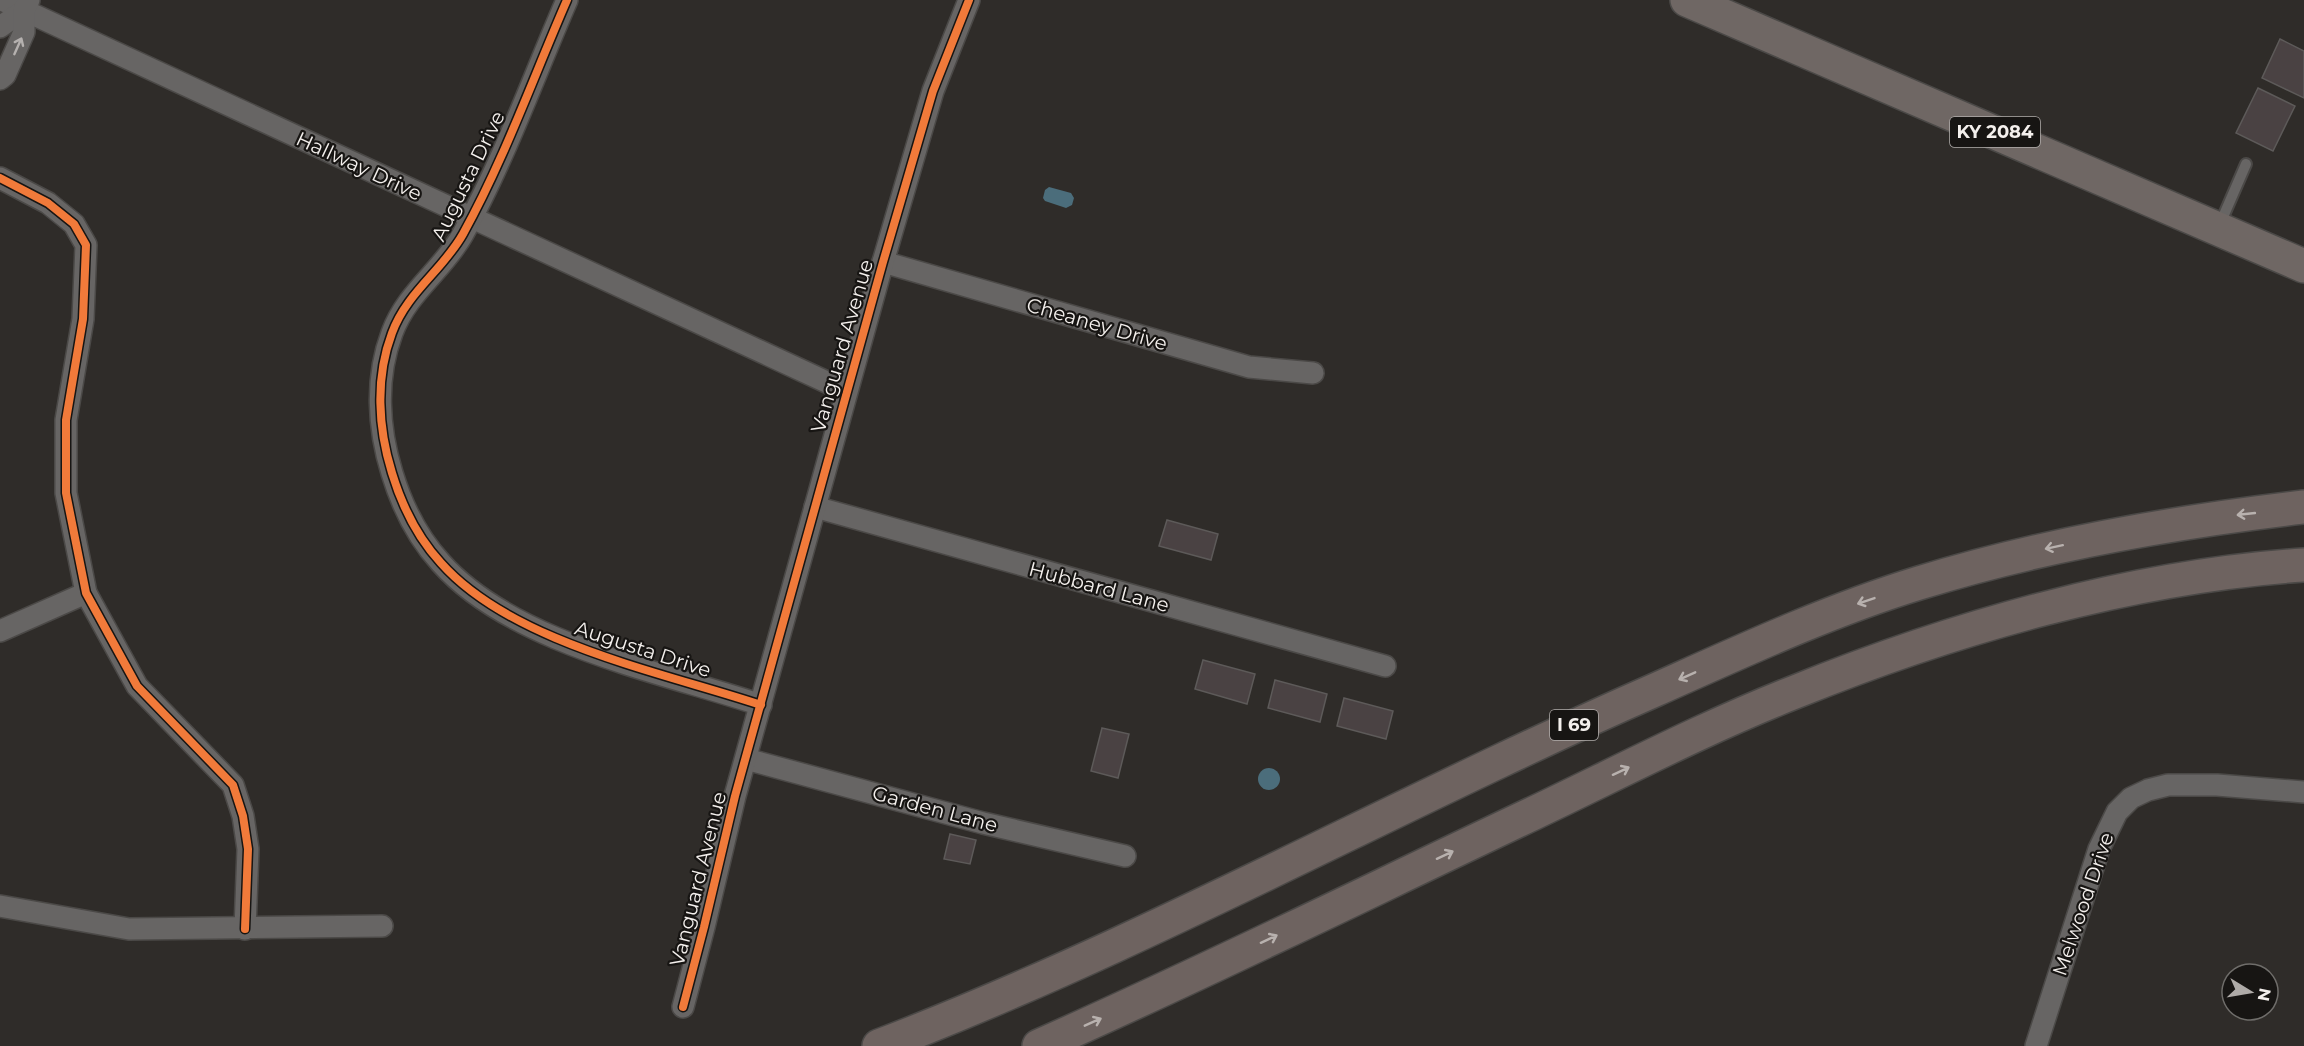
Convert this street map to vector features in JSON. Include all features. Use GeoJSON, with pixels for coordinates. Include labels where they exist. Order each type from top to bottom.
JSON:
{"type":"FeatureCollection","features":[{"type":"Feature","properties":{"kind":"highway","name":"I 69"},"geometry":{"type":"LineString","coordinates":[[879,1046],[938,1023],[1134,936],[1526,746],[1818,618],[1918,583],[2031,552],[2202,519],[2304,507]]}},
{"type":"Feature","properties":{"kind":"highway"},"geometry":{"type":"LineString","coordinates":[[1039,1046],[1662,752],[1792,693],[1868,664],[1983,627],[2089,599],[2191,579],[2304,565]]}},
{"type":"Feature","properties":{"kind":"main road","name":"KY 2084"},"geometry":{"type":"LineString","coordinates":[[1687,0],[2304,266]]}},
{"type":"Feature","properties":{"kind":"street","name":"Hallway Drive"},"geometry":{"type":"LineString","coordinates":[[2,0],[27,5],[471,218],[846,391]]}},
{"type":"Feature","properties":{"kind":"street","name":"Augusta Drive"},"geometry":{"type":"LineString","coordinates":[[567,0],[471,218],[453,250],[419,287],[399,316],[392,333],[382,372],[380,413],[386,454],[399,494],[417,532],[442,565],[457,579],[527,624],[604,657],[761,705]]}},
{"type":"Feature","properties":{"kind":"street","name":"Vanguard Avenue"},"geometry":{"type":"LineString","coordinates":[[682,1007],[746,759],[846,391],[933,91],[969,0]]}},
{"type":"Feature","properties":{"kind":"street"},"geometry":{"type":"LineString","coordinates":[[0,27],[27,5]]}},
{"type":"Feature","properties":{"kind":"street"},"geometry":{"type":"LineString","coordinates":[[0,79],[5,75],[24,32],[27,5]]}},
{"type":"Feature","properties":{"kind":"street"},"geometry":{"type":"LineString","coordinates":[[0,178],[48,203],[74,224],[86,246],[83,319],[66,420],[66,493],[86,593],[137,686],[232,785],[243,816],[248,849],[245,928]]}},
{"type":"Feature","properties":{"kind":"street","name":"Cheaney Drive"},"geometry":{"type":"LineString","coordinates":[[883,262],[1249,367],[1313,373]]}},
{"type":"Feature","properties":{"kind":"street","name":"Hubbard Lane"},"geometry":{"type":"LineString","coordinates":[[815,507],[1385,666]]}},
{"type":"Feature","properties":{"kind":"street"},"geometry":{"type":"LineString","coordinates":[[0,631],[86,593]]}},
{"type":"Feature","properties":{"kind":"street","name":"Garden Lane"},"geometry":{"type":"LineString","coordinates":[[746,759],[983,823],[1125,856]]}},
{"type":"Feature","properties":{"kind":"street","name":"Melwood Drive"},"geometry":{"type":"LineString","coordinates":[[2036,1046],[2099,849],[2117,812],[2131,798],[2168,785],[2217,785],[2304,792]]}},
{"type":"Feature","properties":{"kind":"street"},"geometry":{"type":"LineString","coordinates":[[0,906],[129,929],[382,926]]}},
{"type":"Feature","properties":{"kind":"lane"},"geometry":{"type":"LineString","coordinates":[[2218,228],[2246,164]]}},
{"type":"Feature","properties":{"kind":"water"},"geometry":{"type":"Polygon","coordinates":[[[1049,187],[1071,193],[1074,198],[1072,205],[1066,208],[1045,201],[1043,198],[1045,190],[1049,187]]]}},
{"type":"Feature","properties":{"kind":"water"},"geometry":{"type":"Polygon","coordinates":[[[1269,768],[1277,771],[1280,779],[1277,787],[1269,790],[1261,787],[1258,779],[1261,771],[1269,768]]]}},
{"type":"Feature","properties":{"kind":"building"},"geometry":{"type":"Polygon","coordinates":[[[2280,39],[2304,51],[2304,98],[2262,78],[2280,39]]]}},
{"type":"Feature","properties":{"kind":"building"},"geometry":{"type":"Polygon","coordinates":[[[2258,88],[2295,106],[2273,151],[2236,133],[2258,88]]]}},
{"type":"Feature","properties":{"kind":"building"},"geometry":{"type":"Polygon","coordinates":[[[1167,520],[1218,534],[1211,560],[1159,546],[1167,520]]]}},
{"type":"Feature","properties":{"kind":"building"},"geometry":{"type":"Polygon","coordinates":[[[1203,660],[1255,674],[1247,704],[1195,689],[1203,660]]]}},
{"type":"Feature","properties":{"kind":"building"},"geometry":{"type":"Polygon","coordinates":[[[1275,680],[1327,694],[1320,722],[1268,708],[1275,680]]]}},
{"type":"Feature","properties":{"kind":"building"},"geometry":{"type":"Polygon","coordinates":[[[1344,698],[1393,711],[1386,739],[1337,726],[1344,698]]]}},
{"type":"Feature","properties":{"kind":"building"},"geometry":{"type":"Polygon","coordinates":[[[1102,728],[1129,734],[1118,778],[1091,771],[1102,728]]]}},
{"type":"Feature","properties":{"kind":"building"},"geometry":{"type":"Polygon","coordinates":[[[950,834],[976,840],[970,864],[944,859],[950,834]]]}},
{"type":"Feature","properties":{"kind":"cycle path"},"geometry":{"type":"LineString","coordinates":[[567,0],[478,206],[455,247],[407,305],[392,333],[383,368],[380,403],[387,456],[400,497],[411,521],[432,553],[471,591],[507,614],[590,652],[761,705]]}},
{"type":"Feature","properties":{"kind":"cycle path"},"geometry":{"type":"LineString","coordinates":[[683,1007],[735,796],[883,262],[933,91],[969,0]]}},
{"type":"Feature","properties":{"kind":"cycle path"},"geometry":{"type":"LineString","coordinates":[[0,178],[48,203],[74,224],[86,245],[83,319],[66,420],[66,493],[86,593],[137,686],[233,785],[243,816],[248,849],[245,929]]}}]}
